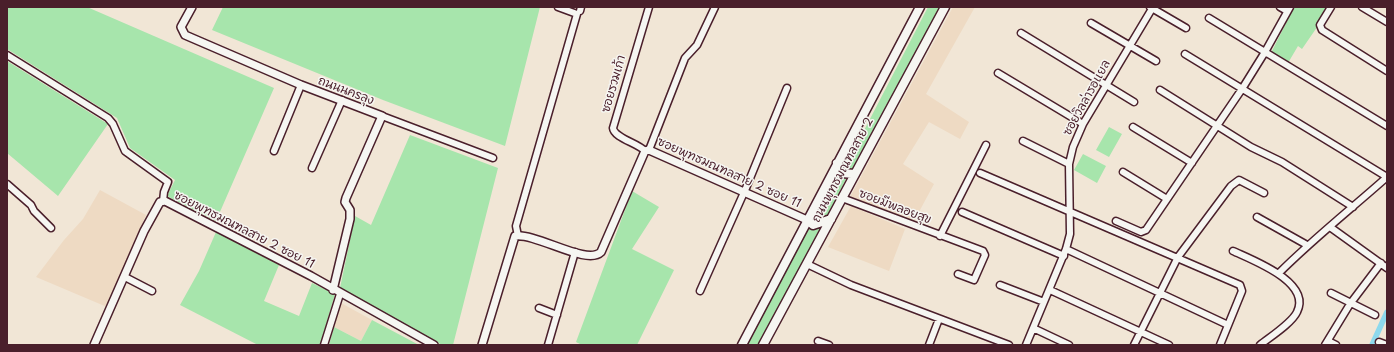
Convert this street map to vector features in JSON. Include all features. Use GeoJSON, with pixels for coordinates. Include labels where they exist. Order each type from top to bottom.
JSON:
{"type":"FeatureCollection","features":[{"type":"Feature","properties":{"kind":"main road","name":"ถนนพุทธมณฑลสาย 2"},"geometry":{"type":"LineString","coordinates":[[742,345],[920,7]]}},
{"type":"Feature","properties":{"kind":"main road","name":"ถนนพุทธมณฑลสาย 2"},"geometry":{"type":"LineString","coordinates":[[764,345],[854,174],[945,7]]}},
{"type":"Feature","properties":{"kind":"main road"},"geometry":{"type":"LineString","coordinates":[[837,164],[841,174],[854,174]]}},
{"type":"Feature","properties":{"kind":"main road"},"geometry":{"type":"LineString","coordinates":[[807,220],[813,225],[831,219]]}},
{"type":"Feature","properties":{"kind":"street"},"geometry":{"type":"LineString","coordinates":[[482,345],[512,240],[515,236],[518,236],[516,226],[577,14],[558,7]]}},
{"type":"Feature","properties":{"kind":"street","name":"ซอยรวมเก้า"},"geometry":{"type":"LineString","coordinates":[[647,150],[615,134],[612,128],[648,7]]}},
{"type":"Feature","properties":{"kind":"street"},"geometry":{"type":"LineString","coordinates":[[647,150],[685,58],[697,45],[715,7]]}},
{"type":"Feature","properties":{"kind":"street"},"geometry":{"type":"LineString","coordinates":[[1116,221],[1144,232],[1218,126],[1265,52],[1288,9],[1280,7]]}},
{"type":"Feature","properties":{"kind":"street"},"geometry":{"type":"LineString","coordinates":[[1331,7],[1320,26],[1322,30],[1387,71]]}},
{"type":"Feature","properties":{"kind":"street"},"geometry":{"type":"LineString","coordinates":[[1362,7],[1387,22]]}},
{"type":"Feature","properties":{"kind":"street","name":"ถนนนครลุง"},"geometry":{"type":"LineString","coordinates":[[190,8],[182,27],[185,35],[301,85],[382,116],[346,198],[345,202],[350,210],[350,219],[333,290]]}},
{"type":"Feature","properties":{"kind":"street"},"geometry":{"type":"LineString","coordinates":[[1152,8],[1186,28]]}},
{"type":"Feature","properties":{"kind":"street","name":"ซอยวิลล่ารอแยล"},"geometry":{"type":"LineString","coordinates":[[1021,345],[1026,345],[1064,256],[1070,234],[1071,212],[1069,164],[1073,146],[1083,124],[1152,8]]}},
{"type":"Feature","properties":{"kind":"street"},"geometry":{"type":"LineString","coordinates":[[1209,18],[1387,126]]}},
{"type":"Feature","properties":{"kind":"street"},"geometry":{"type":"LineString","coordinates":[[1091,23],[1156,61]]}},
{"type":"Feature","properties":{"kind":"street"},"geometry":{"type":"LineString","coordinates":[[1021,33],[1134,102]]}},
{"type":"Feature","properties":{"kind":"street"},"geometry":{"type":"LineString","coordinates":[[1185,54],[1387,177],[1330,228],[1307,244],[1279,273]]}},
{"type":"Feature","properties":{"kind":"street"},"geometry":{"type":"LineString","coordinates":[[7,55],[108,118],[113,124],[125,151],[168,182],[164,192],[163,201]]}},
{"type":"Feature","properties":{"kind":"street"},"geometry":{"type":"LineString","coordinates":[[998,72],[1083,124]]}},
{"type":"Feature","properties":{"kind":"street"},"geometry":{"type":"LineString","coordinates":[[274,151],[301,85]]}},
{"type":"Feature","properties":{"kind":"street"},"geometry":{"type":"LineString","coordinates":[[700,291],[745,191],[787,88]]}},
{"type":"Feature","properties":{"kind":"street"},"geometry":{"type":"LineString","coordinates":[[1160,90],[1251,147],[1282,162],[1353,206]]}},
{"type":"Feature","properties":{"kind":"street"},"geometry":{"type":"LineString","coordinates":[[312,168],[342,100]]}},
{"type":"Feature","properties":{"kind":"street"},"geometry":{"type":"LineString","coordinates":[[382,116],[493,158]]}},
{"type":"Feature","properties":{"kind":"street"},"geometry":{"type":"LineString","coordinates":[[1133,127],[1192,163]]}},
{"type":"Feature","properties":{"kind":"street"},"geometry":{"type":"LineString","coordinates":[[1023,141],[1069,164]]}},
{"type":"Feature","properties":{"kind":"street","name":"ซอยมีพลอยสุข"},"geometry":{"type":"LineString","coordinates":[[940,236],[986,145]]}},
{"type":"Feature","properties":{"kind":"street","name":"ซอยพุทธมณฑลสาย 2 ซอย 11"},"geometry":{"type":"LineString","coordinates":[[518,236],[533,238],[575,252],[594,256],[602,252],[647,150],[745,191],[807,220]]}},
{"type":"Feature","properties":{"kind":"street"},"geometry":{"type":"LineString","coordinates":[[1123,172],[1167,199]]}},
{"type":"Feature","properties":{"kind":"street"},"geometry":{"type":"LineString","coordinates":[[980,173],[1178,257],[1242,287],[1242,291],[1220,345]]}},
{"type":"Feature","properties":{"kind":"street"},"geometry":{"type":"LineString","coordinates":[[1134,345],[1178,257],[1236,181],[1264,193]]}},
{"type":"Feature","properties":{"kind":"street"},"geometry":{"type":"LineString","coordinates":[[7,184],[31,205],[34,211],[51,228]]}},
{"type":"Feature","properties":{"kind":"street","name":"ซอยมีพลอยสุข"},"geometry":{"type":"LineString","coordinates":[[842,198],[940,236],[982,250],[985,253],[974,280],[958,274]]}},
{"type":"Feature","properties":{"kind":"street","name":"ซอยพุทธมณฑลสาย 2 ซอย 11"},"geometry":{"type":"LineString","coordinates":[[94,345],[125,277],[144,230],[156,207],[163,201],[176,205],[434,345]]}},
{"type":"Feature","properties":{"kind":"street"},"geometry":{"type":"LineString","coordinates":[[962,212],[1064,256]]}},
{"type":"Feature","properties":{"kind":"street"},"geometry":{"type":"LineString","coordinates":[[1257,217],[1307,244]]}},
{"type":"Feature","properties":{"kind":"street"},"geometry":{"type":"LineString","coordinates":[[1330,228],[1387,268]]}},
{"type":"Feature","properties":{"kind":"street"},"geometry":{"type":"LineString","coordinates":[[1066,249],[1228,325]]}},
{"type":"Feature","properties":{"kind":"street"},"geometry":{"type":"LineString","coordinates":[[1233,251],[1279,273],[1294,289],[1298,296],[1297,312],[1260,345]]}},
{"type":"Feature","properties":{"kind":"street"},"geometry":{"type":"LineString","coordinates":[[548,345],[575,252]]}},
{"type":"Feature","properties":{"kind":"street"},"geometry":{"type":"LineString","coordinates":[[1336,345],[1327,343],[1350,304],[1381,263]]}},
{"type":"Feature","properties":{"kind":"street"},"geometry":{"type":"LineString","coordinates":[[807,264],[851,285],[1009,345]]}},
{"type":"Feature","properties":{"kind":"street"},"geometry":{"type":"LineString","coordinates":[[125,277],[152,291]]}},
{"type":"Feature","properties":{"kind":"street"},"geometry":{"type":"LineString","coordinates":[[1000,284],[1044,302]]}},
{"type":"Feature","properties":{"kind":"street"},"geometry":{"type":"LineString","coordinates":[[1050,290],[1169,345]]}},
{"type":"Feature","properties":{"kind":"street"},"geometry":{"type":"LineString","coordinates":[[1331,293],[1350,304],[1375,315]]}},
{"type":"Feature","properties":{"kind":"street"},"geometry":{"type":"LineString","coordinates":[[324,345],[340,294]]}},
{"type":"Feature","properties":{"kind":"street"},"geometry":{"type":"LineString","coordinates":[[539,308],[557,315]]}},
{"type":"Feature","properties":{"kind":"street"},"geometry":{"type":"LineString","coordinates":[[929,345],[939,319]]}},
{"type":"Feature","properties":{"kind":"street"},"geometry":{"type":"LineString","coordinates":[[1033,328],[1069,345]]}},
{"type":"Feature","properties":{"kind":"street"},"geometry":{"type":"LineString","coordinates":[[818,341],[829,345]]}},
{"type":"Feature","properties":{"kind":"street"},"geometry":{"type":"LineString","coordinates":[[1378,342],[1387,345]]}},
{"type":"Feature","properties":{"kind":"shaded area"},"geometry":{"type":"Polygon","coordinates":[[[953,7],[975,7],[926,94],[969,122],[960,139],[929,122],[903,164],[934,184],[913,223],[850,197],[953,7]]]}},
{"type":"Feature","properties":{"kind":"shaded area"},"geometry":{"type":"Polygon","coordinates":[[[100,190],[146,215],[107,307],[36,277],[64,240],[83,219],[100,190]]]}},
{"type":"Feature","properties":{"kind":"shaded area"},"geometry":{"type":"Polygon","coordinates":[[[851,206],[905,229],[889,271],[828,247],[851,206]]]}},
{"type":"Feature","properties":{"kind":"shaded area"},"geometry":{"type":"Polygon","coordinates":[[[341,303],[372,320],[361,341],[334,327],[341,303]]]}},
{"type":"Feature","properties":{"kind":"green space"},"geometry":{"type":"Polygon","coordinates":[[[7,7],[87,7],[274,88],[216,221],[167,196],[175,180],[130,148],[117,118],[7,49],[7,7]]]}},
{"type":"Feature","properties":{"kind":"green space"},"geometry":{"type":"Polygon","coordinates":[[[223,7],[540,7],[505,146],[383,100],[212,30],[223,7]]]}},
{"type":"Feature","properties":{"kind":"green space"},"geometry":{"type":"Polygon","coordinates":[[[928,7],[941,7],[852,169],[849,172],[843,171],[928,7]]]}},
{"type":"Feature","properties":{"kind":"green space"},"geometry":{"type":"Polygon","coordinates":[[[1294,7],[1331,7],[1302,49],[1298,46],[1288,63],[1271,53],[1294,7]]]}},
{"type":"Feature","properties":{"kind":"green space"},"geometry":{"type":"Polygon","coordinates":[[[7,61],[108,124],[58,196],[7,153],[7,61]]]}},
{"type":"Feature","properties":{"kind":"green space"},"geometry":{"type":"Polygon","coordinates":[[[1109,127],[1122,134],[1109,157],[1096,150],[1109,127]]]}},
{"type":"Feature","properties":{"kind":"green space"},"geometry":{"type":"Polygon","coordinates":[[[410,135],[498,168],[453,345],[442,345],[340,288],[355,216],[371,225],[410,135]]]}},
{"type":"Feature","properties":{"kind":"green space"},"geometry":{"type":"Polygon","coordinates":[[[1083,154],[1106,166],[1097,183],[1074,170],[1083,154]]]}},
{"type":"Feature","properties":{"kind":"green space"},"geometry":{"type":"Polygon","coordinates":[[[836,176],[846,179],[825,220],[814,221],[814,216],[836,176]]]}},
{"type":"Feature","properties":{"kind":"green space"},"geometry":{"type":"Polygon","coordinates":[[[632,191],[659,207],[632,249],[674,270],[637,345],[582,345],[576,342],[632,191]]]}},
{"type":"Feature","properties":{"kind":"green space"},"geometry":{"type":"Polygon","coordinates":[[[808,228],[822,228],[759,345],[746,345],[808,228]]]}},
{"type":"Feature","properties":{"kind":"green space"},"geometry":{"type":"Polygon","coordinates":[[[216,232],[279,265],[264,301],[299,316],[312,283],[335,294],[320,345],[258,345],[180,305],[199,271],[216,232]]]}},
{"type":"Feature","properties":{"kind":"green space"},"geometry":{"type":"Polygon","coordinates":[[[372,320],[419,345],[329,345],[334,327],[361,341],[372,320]]]}},
{"type":"Feature","properties":{"kind":"waterway"},"geometry":{"type":"LineString","coordinates":[[1372,345],[1387,312]]}}]}
